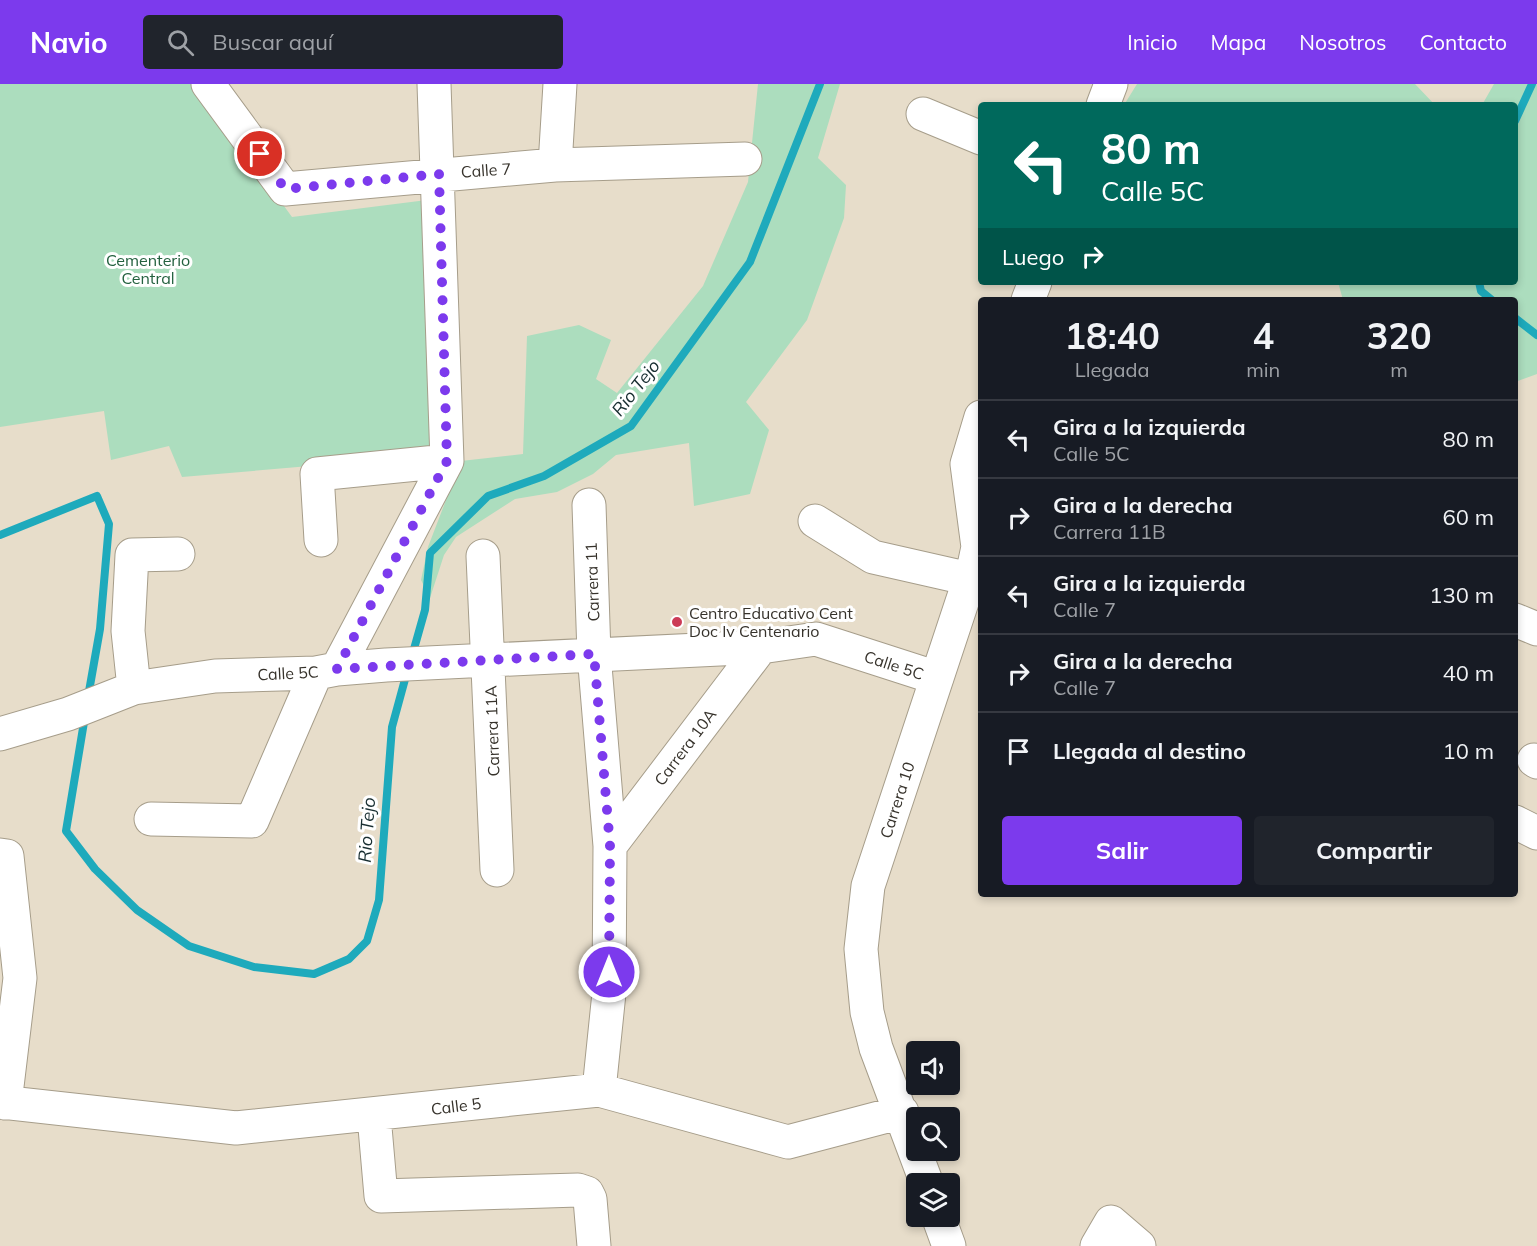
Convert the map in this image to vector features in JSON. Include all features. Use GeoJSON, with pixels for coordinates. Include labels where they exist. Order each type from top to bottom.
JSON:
{"type":"FeatureCollection","features":[{"type":"Feature","properties":{"kind":"street","name":"Calle 7"},"geometry":{"type":"LineString","coordinates":[[208,84],[285,189],[555,165],[745,159]]}},
{"type":"Feature","properties":{"kind":"street"},"geometry":{"type":"LineString","coordinates":[[151,819],[252,821],[327,671],[447,461],[439,174],[434,84]]}},
{"type":"Feature","properties":{"kind":"street"},"geometry":{"type":"LineString","coordinates":[[555,165],[560,84]]}},
{"type":"Feature","properties":{"kind":"street"},"geometry":{"type":"LineString","coordinates":[[1104,102],[1111,84]]}},
{"type":"Feature","properties":{"kind":"street"},"geometry":{"type":"LineString","coordinates":[[923,114],[978,137]]}},
{"type":"Feature","properties":{"kind":"street","name":"Carrera 10"},"geometry":{"type":"LineString","coordinates":[[923,1173],[876,1048],[867,1012],[861,949],[868,886],[975,570],[978,547],[967,464],[978,427]]}},
{"type":"Feature","properties":{"kind":"street"},"geometry":{"type":"LineString","coordinates":[[321,540],[317,474],[447,461]]}},
{"type":"Feature","properties":{"kind":"street","name":"Carrera 11"},"geometry":{"type":"LineString","coordinates":[[589,505],[594,654],[610,846],[609,993],[599,1090]]}},
{"type":"Feature","properties":{"kind":"street"},"geometry":{"type":"LineString","coordinates":[[815,520],[873,557],[975,570]]}},
{"type":"Feature","properties":{"kind":"street"},"geometry":{"type":"LineString","coordinates":[[128,691],[132,555],[178,554]]}},
{"type":"Feature","properties":{"kind":"street","name":"Carrera 11A"},"geometry":{"type":"LineString","coordinates":[[483,556],[497,870]]}},
{"type":"Feature","properties":{"kind":"street","name":"Calle 5C"},"geometry":{"type":"LineString","coordinates":[[0,734],[68,714],[128,691],[215,676],[327,671],[386,665],[761,647],[816,639],[937,678]]}},
{"type":"Feature","properties":{"kind":"street","name":"Carrera 10A"},"geometry":{"type":"LineString","coordinates":[[610,846],[761,647]]}},
{"type":"Feature","properties":{"kind":"street"},"geometry":{"type":"LineString","coordinates":[[1518,824],[1537,833]]}},
{"type":"Feature","properties":{"kind":"street"},"geometry":{"type":"LineString","coordinates":[[3,855],[10,977],[3,1103]]}},
{"type":"Feature","properties":{"kind":"street","name":"Calle 5"},"geometry":{"type":"LineString","coordinates":[[3,1103],[236,1128],[374,1116],[599,1090],[788,1142],[902,1112]]}},
{"type":"Feature","properties":{"kind":"street"},"geometry":{"type":"LineString","coordinates":[[374,1116],[381,1196],[578,1190],[587,1193],[590,1199],[594,1246]]}},
{"type":"Feature","properties":{"kind":"street"},"geometry":{"type":"LineString","coordinates":[[942,1227],[949,1246]]}},
{"type":"Feature","properties":{"kind":"street"},"geometry":{"type":"LineString","coordinates":[[1104,1234],[1139,1246]]}},
{"type":"Feature","properties":{"kind":"green space","name":"Cementerio Central"},"geometry":{"type":"Polygon","coordinates":[[[0,84],[195,84],[292,217],[427,200],[438,455],[182,477],[169,446],[111,460],[104,411],[0,427],[0,84]]]}},
{"type":"Feature","properties":{"kind":"green space"},"geometry":{"type":"Polygon","coordinates":[[[758,84],[840,84],[818,158],[846,185],[844,218],[807,320],[746,402],[769,430],[750,494],[694,506],[689,443],[616,455],[593,474],[557,492],[515,499],[456,537],[444,555],[430,598],[421,580],[428,547],[461,461],[523,454],[527,336],[579,325],[611,340],[596,379],[617,393],[703,286],[748,182],[758,84]]]}},
{"type":"Feature","properties":{"kind":"green space"},"geometry":{"type":"Polygon","coordinates":[[[1137,84],[1415,84],[1432,102],[1126,102],[1137,84]]]}},
{"type":"Feature","properties":{"kind":"green space"},"geometry":{"type":"Polygon","coordinates":[[[1494,84],[1537,84],[1537,374],[1518,381],[1518,297],[1342,297],[1339,285],[1518,285],[1518,102],[1484,102],[1494,84]]]}},
{"type":"Feature","properties":{"kind":"waterway","name":"Rio Tejo"},"geometry":{"type":"LineString","coordinates":[[412,656],[425,610],[430,553],[488,496],[544,476],[631,426],[750,262],[820,84]]}},
{"type":"Feature","properties":{"kind":"waterway","name":"Rio Tejo"},"geometry":{"type":"LineString","coordinates":[[1518,114],[1532,84]]}},
{"type":"Feature","properties":{"kind":"waterway","name":"Rio Tejo"},"geometry":{"type":"LineString","coordinates":[[1480,285],[1481,291],[1488,297]]}},
{"type":"Feature","properties":{"kind":"waterway","name":"Rio Tejo"},"geometry":{"type":"LineString","coordinates":[[1518,320],[1537,335]]}},
{"type":"Feature","properties":{"kind":"waterway","name":"Rio Tejo"},"geometry":{"type":"LineString","coordinates":[[0,535],[97,496],[109,524],[100,629],[88,697]]}},
{"type":"Feature","properties":{"kind":"waterway","name":"Rio Tejo"},"geometry":{"type":"LineString","coordinates":[[85,716],[66,831],[95,869],[137,910],[189,946],[254,967],[314,974],[349,959],[367,941],[379,900],[392,727],[407,672]]}},
{"type":"Feature","properties":{"kind":"place","name":"Centro Educativo Cent Doc Iv Centenario"},"geometry":{"type":"Point","coordinates":[677,622]}},
{"type":"Feature","properties":{"kind":"route"},"geometry":{"type":"LineString","coordinates":[[260,154],[285,189],[439,174],[447,461],[337,669],[594,654],[610,846],[609,972]]}}]}
